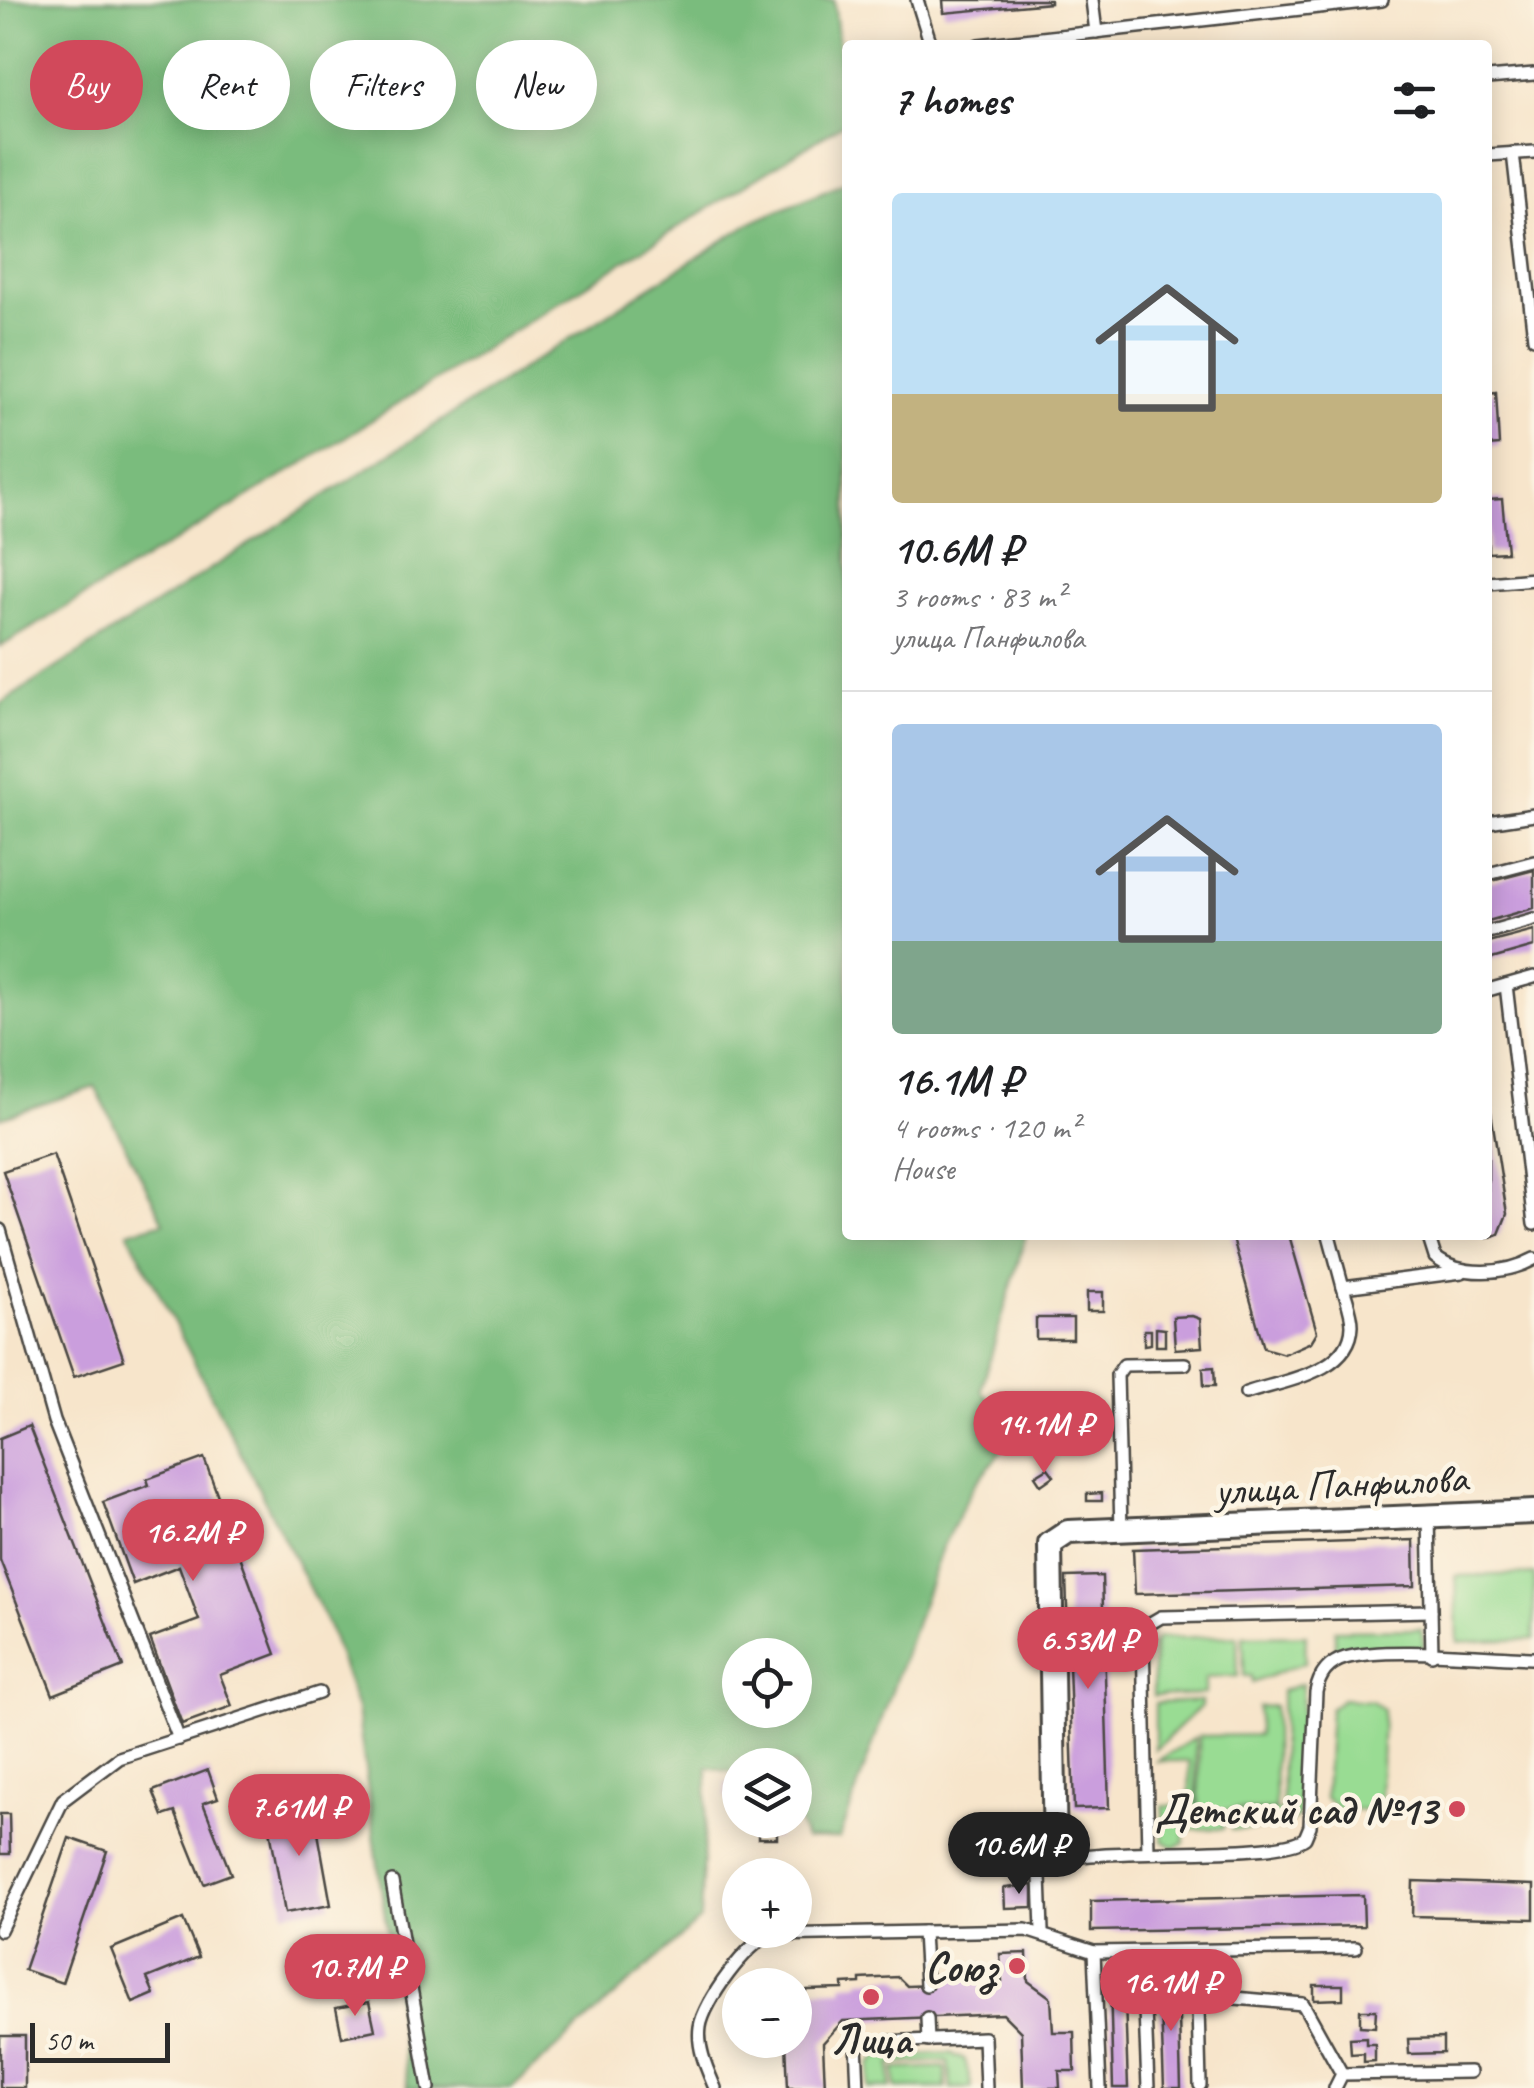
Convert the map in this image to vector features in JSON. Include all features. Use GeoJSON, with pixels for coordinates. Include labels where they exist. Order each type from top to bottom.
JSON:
{"type":"FeatureCollection","features":[{"type":"Feature","properties":{"kind":"street","name":"улица Панфилова"},"geometry":{"type":"LineString","coordinates":[[1056,1859],[1050,1544],[1068,1532],[1534,1512]]}},
{"type":"Feature","properties":{"kind":"lane"},"geometry":{"type":"LineString","coordinates":[[917,0],[929,40]]}},
{"type":"Feature","properties":{"kind":"lane"},"geometry":{"type":"LineString","coordinates":[[1092,0],[1096,32]]}},
{"type":"Feature","properties":{"kind":"lane"},"geometry":{"type":"LineString","coordinates":[[1023,40],[1382,0]]}},
{"type":"Feature","properties":{"kind":"lane"},"geometry":{"type":"LineString","coordinates":[[1492,78],[1534,74]]}},
{"type":"Feature","properties":{"kind":"lane"},"geometry":{"type":"LineString","coordinates":[[1492,155],[1534,152]]}},
{"type":"Feature","properties":{"kind":"lane"},"geometry":{"type":"LineString","coordinates":[[1513,154],[1534,338]]}},
{"type":"Feature","properties":{"kind":"lane"},"geometry":{"type":"LineString","coordinates":[[1492,583],[1534,578]]}},
{"type":"Feature","properties":{"kind":"lane"},"geometry":{"type":"LineString","coordinates":[[1492,821],[1534,815]]}},
{"type":"Feature","properties":{"kind":"lane"},"geometry":{"type":"LineString","coordinates":[[1492,873],[1534,862]]}},
{"type":"Feature","properties":{"kind":"lane"},"geometry":{"type":"LineString","coordinates":[[1492,931],[1534,920]]}},
{"type":"Feature","properties":{"kind":"lane"},"geometry":{"type":"LineString","coordinates":[[1492,989],[1534,977]]}},
{"type":"Feature","properties":{"kind":"lane"},"geometry":{"type":"LineString","coordinates":[[1506,985],[1534,1224]]}},
{"type":"Feature","properties":{"kind":"lane"},"geometry":{"type":"LineString","coordinates":[[0,1230],[54,1421],[179,1739]]}},
{"type":"Feature","properties":{"kind":"lane"},"geometry":{"type":"LineString","coordinates":[[1246,1393],[1328,1365],[1347,1350],[1352,1325],[1330,1240]]}},
{"type":"Feature","properties":{"kind":"lane"},"geometry":{"type":"LineString","coordinates":[[1430,1240],[1436,1257],[1462,1272]]}},
{"type":"Feature","properties":{"kind":"lane"},"geometry":{"type":"LineString","coordinates":[[1343,1286],[1520,1266],[1534,1259]]}},
{"type":"Feature","properties":{"kind":"lane"},"geometry":{"type":"LineString","coordinates":[[1122,1530],[1116,1376],[1124,1365],[1186,1364]]}},
{"type":"Feature","properties":{"kind":"lane"},"geometry":{"type":"LineString","coordinates":[[1429,1516],[1432,1655]]}},
{"type":"Feature","properties":{"kind":"lane"},"geometry":{"type":"LineString","coordinates":[[1148,1851],[1143,1639],[1149,1624],[1162,1618],[1431,1611]]}},
{"type":"Feature","properties":{"kind":"lane"},"geometry":{"type":"LineString","coordinates":[[1042,1932],[1042,1866],[1056,1859],[1299,1842],[1310,1826],[1316,1692],[1324,1672],[1344,1658],[1534,1658]]}},
{"type":"Feature","properties":{"kind":"lane"},"geometry":{"type":"LineString","coordinates":[[0,1930],[63,1800],[119,1758],[318,1692]]}},
{"type":"Feature","properties":{"kind":"lane"},"geometry":{"type":"LineString","coordinates":[[392,1882],[429,2088]]}},
{"type":"Feature","properties":{"kind":"lane"},"geometry":{"type":"LineString","coordinates":[[923,1932],[926,1985]]}},
{"type":"Feature","properties":{"kind":"lane"},"geometry":{"type":"LineString","coordinates":[[715,2088],[702,2056],[700,2026],[712,1999],[755,1942],[771,1935],[1042,1932],[1094,1952],[1356,1948]]}},
{"type":"Feature","properties":{"kind":"lane"},"geometry":{"type":"LineString","coordinates":[[1094,1952],[1100,2088]]}},
{"type":"Feature","properties":{"kind":"lane"},"geometry":{"type":"LineString","coordinates":[[1200,2085],[1198,2006],[1212,1996],[1303,2004],[1342,2074]]}},
{"type":"Feature","properties":{"kind":"lane"},"geometry":{"type":"LineString","coordinates":[[1146,2009],[1148,2088]]}},
{"type":"Feature","properties":{"kind":"lane"},"geometry":{"type":"LineString","coordinates":[[927,2018],[928,2041]]}},
{"type":"Feature","properties":{"kind":"lane"},"geometry":{"type":"LineString","coordinates":[[858,2088],[856,2043],[984,2038],[986,2088]]}},
{"type":"Feature","properties":{"kind":"lane"},"geometry":{"type":"LineString","coordinates":[[1342,2074],[1470,2072]]}},
{"type":"Feature","properties":{"kind":"lane"},"geometry":{"type":"LineString","coordinates":[[1335,2088],[1342,2074]]}},
{"type":"Feature","properties":{"kind":"green space"},"geometry":{"type":"Polygon","coordinates":[[[0,0],[834,0],[842,74],[842,124],[299,466],[0,647],[0,0]]]}},
{"type":"Feature","properties":{"kind":"green space"},"geometry":{"type":"Polygon","coordinates":[[[842,183],[842,1240],[1025,1240],[981,1390],[1005,1419],[1003,1449],[974,1485],[942,1548],[840,1838],[805,1839],[805,1838],[812,1838],[812,1748],[722,1748],[722,1770],[708,1767],[700,1920],[512,2088],[408,2088],[357,1709],[328,1625],[128,1232],[164,1222],[95,1087],[0,1118],[0,704],[750,223],[842,183]]]}},
{"type":"Feature","properties":{"kind":"green space"},"geometry":{"type":"Polygon","coordinates":[[[1534,1574],[1534,1639],[1458,1642],[1456,1576],[1534,1574]]]}},
{"type":"Feature","properties":{"kind":"green space"},"geometry":{"type":"Polygon","coordinates":[[[1421,1629],[1424,1645],[1420,1649],[1335,1651],[1335,1630],[1421,1629]]]}},
{"type":"Feature","properties":{"kind":"green space"},"geometry":{"type":"Polygon","coordinates":[[[1306,1635],[1305,1662],[1252,1683],[1251,1676],[1244,1676],[1243,1636],[1306,1635]]]}},
{"type":"Feature","properties":{"kind":"green space"},"geometry":{"type":"Polygon","coordinates":[[[1237,1636],[1238,1676],[1205,1678],[1205,1694],[1153,1696],[1153,1645],[1158,1638],[1237,1636]]]}},
{"type":"Feature","properties":{"kind":"green space"},"geometry":{"type":"Polygon","coordinates":[[[1302,1684],[1298,1817],[1284,1828],[1231,1830],[1231,1813],[1282,1811],[1281,1691],[1302,1684]]]}},
{"type":"Feature","properties":{"kind":"green space"},"geometry":{"type":"Polygon","coordinates":[[[1342,1699],[1372,1701],[1383,1709],[1380,1801],[1368,1810],[1338,1809],[1325,1798],[1330,1709],[1342,1699]]]}},
{"type":"Feature","properties":{"kind":"green space"},"geometry":{"type":"Polygon","coordinates":[[[1201,1701],[1201,1706],[1155,1750],[1155,1703],[1201,1701]]]}},
{"type":"Feature","properties":{"kind":"green space"},"geometry":{"type":"Polygon","coordinates":[[[1274,1706],[1275,1809],[1199,1810],[1199,1736],[1258,1735],[1258,1707],[1274,1706]]]}},
{"type":"Feature","properties":{"kind":"green space"},"geometry":{"type":"Polygon","coordinates":[[[1195,1738],[1197,1813],[1223,1813],[1223,1829],[1185,1829],[1184,1843],[1174,1847],[1163,1841],[1163,1806],[1190,1805],[1189,1761],[1157,1761],[1195,1738]]]}},
{"type":"Feature","properties":{"kind":"green space"},"geometry":{"type":"Polygon","coordinates":[[[950,2053],[965,2060],[972,2088],[951,2088],[948,2061],[891,2064],[891,2088],[868,2088],[871,2063],[877,2057],[950,2053]]]}},
{"type":"Feature","properties":{"kind":"green space"},"geometry":{"type":"Polygon","coordinates":[[[945,2067],[946,2088],[896,2088],[895,2069],[945,2067]]]}},
{"type":"Feature","properties":{"kind":"building"},"geometry":{"type":"Polygon","coordinates":[[[943,0],[1050,0],[1050,3],[944,13],[943,0]]]}},
{"type":"Feature","properties":{"kind":"building"},"geometry":{"type":"Polygon","coordinates":[[[1492,392],[1496,392],[1499,445],[1492,446],[1492,392]]]}},
{"type":"Feature","properties":{"kind":"building"},"geometry":{"type":"Polygon","coordinates":[[[1502,499],[1507,552],[1492,553],[1492,500],[1502,499]]]}},
{"type":"Feature","properties":{"kind":"building"},"geometry":{"type":"Polygon","coordinates":[[[1534,870],[1534,908],[1492,920],[1492,881],[1534,870]]]}},
{"type":"Feature","properties":{"kind":"building"},"geometry":{"type":"Polygon","coordinates":[[[1534,930],[1534,947],[1492,959],[1492,941],[1534,930]]]}},
{"type":"Feature","properties":{"kind":"building"},"geometry":{"type":"Polygon","coordinates":[[[1492,1118],[1507,1214],[1499,1234],[1492,1237],[1492,1118]]]}},
{"type":"Feature","properties":{"kind":"building"},"geometry":{"type":"Polygon","coordinates":[[[53,1154],[124,1360],[74,1377],[3,1171],[53,1154]]]}},
{"type":"Feature","properties":{"kind":"building"},"geometry":{"type":"Polygon","coordinates":[[[1233,1240],[1290,1240],[1317,1332],[1311,1342],[1284,1354],[1264,1348],[1233,1240]]]}},
{"type":"Feature","properties":{"kind":"building"},"geometry":{"type":"Polygon","coordinates":[[[1087,1292],[1103,1292],[1103,1311],[1087,1311],[1087,1292]]]}},
{"type":"Feature","properties":{"kind":"building"},"geometry":{"type":"Polygon","coordinates":[[[1173,1317],[1200,1319],[1202,1347],[1175,1349],[1173,1317]]]}},
{"type":"Feature","properties":{"kind":"building"},"geometry":{"type":"Polygon","coordinates":[[[1036,1318],[1073,1318],[1073,1339],[1036,1339],[1036,1318]]]}},
{"type":"Feature","properties":{"kind":"building"},"geometry":{"type":"Polygon","coordinates":[[[1156,1328],[1165,1329],[1165,1346],[1156,1346],[1156,1328]]]}},
{"type":"Feature","properties":{"kind":"building"},"geometry":{"type":"Polygon","coordinates":[[[1144,1330],[1151,1330],[1151,1344],[1144,1345],[1144,1330]]]}},
{"type":"Feature","properties":{"kind":"building"},"geometry":{"type":"Polygon","coordinates":[[[1214,1367],[1215,1386],[1204,1386],[1203,1368],[1214,1367]]]}},
{"type":"Feature","properties":{"kind":"building"},"geometry":{"type":"Polygon","coordinates":[[[29,1426],[123,1667],[53,1695],[0,1560],[0,1438],[29,1426]]]}},
{"type":"Feature","properties":{"kind":"building"},"geometry":{"type":"Polygon","coordinates":[[[204,1458],[276,1654],[220,1675],[232,1706],[182,1724],[150,1638],[199,1620],[179,1566],[133,1584],[103,1502],[149,1485],[147,1479],[204,1458]]]}},
{"type":"Feature","properties":{"kind":"building"},"geometry":{"type":"Polygon","coordinates":[[[1048,1468],[1054,1476],[1041,1485],[1035,1476],[1048,1468]]]}},
{"type":"Feature","properties":{"kind":"building"},"geometry":{"type":"Polygon","coordinates":[[[1102,1493],[1102,1501],[1087,1501],[1087,1494],[1102,1493]]]}},
{"type":"Feature","properties":{"kind":"building"},"geometry":{"type":"Polygon","coordinates":[[[1414,1540],[1415,1586],[1135,1594],[1133,1549],[1414,1540]]]}},
{"type":"Feature","properties":{"kind":"building"},"geometry":{"type":"Polygon","coordinates":[[[1102,1576],[1109,1808],[1074,1809],[1066,1577],[1102,1576]]]}},
{"type":"Feature","properties":{"kind":"building"},"geometry":{"type":"Polygon","coordinates":[[[208,1770],[218,1798],[203,1803],[231,1874],[204,1884],[175,1812],[163,1816],[153,1791],[208,1770]]]}},
{"type":"Feature","properties":{"kind":"building"},"geometry":{"type":"Polygon","coordinates":[[[313,1805],[331,1905],[285,1913],[267,1813],[313,1805]]]}},
{"type":"Feature","properties":{"kind":"building"},"geometry":{"type":"Polygon","coordinates":[[[0,1814],[9,1814],[10,1854],[0,1854],[0,1814]]]}},
{"type":"Feature","properties":{"kind":"building"},"geometry":{"type":"Polygon","coordinates":[[[69,1838],[107,1851],[62,1983],[24,1970],[69,1838]]]}},
{"type":"Feature","properties":{"kind":"building"},"geometry":{"type":"Polygon","coordinates":[[[1413,1881],[1534,1885],[1534,1919],[1412,1916],[1413,1881]]]}},
{"type":"Feature","properties":{"kind":"building"},"geometry":{"type":"Polygon","coordinates":[[[1033,1885],[1033,1907],[1005,1908],[1004,1888],[1033,1885]]]}},
{"type":"Feature","properties":{"kind":"building"},"geometry":{"type":"Polygon","coordinates":[[[1363,1895],[1364,1926],[1091,1931],[1091,1901],[1363,1895]]]}},
{"type":"Feature","properties":{"kind":"building"},"geometry":{"type":"Polygon","coordinates":[[[183,1919],[199,1957],[147,1978],[154,1994],[133,2003],[111,1949],[183,1919]]]}},
{"type":"Feature","properties":{"kind":"building"},"geometry":{"type":"Polygon","coordinates":[[[1027,1953],[1028,1981],[1051,1998],[1053,2032],[1074,2032],[1075,2071],[1059,2071],[1060,2088],[1023,2088],[1021,2032],[1003,2014],[843,2021],[823,2043],[825,2088],[788,2088],[787,2058],[812,2058],[812,1990],[843,1989],[843,1984],[860,1983],[860,1979],[898,1977],[907,1986],[932,1985],[940,1975],[979,1973],[979,1978],[997,1977],[997,1982],[1002,1981],[1000,1954],[1027,1953]]]}},
{"type":"Feature","properties":{"kind":"building"},"geometry":{"type":"Polygon","coordinates":[[[1178,1981],[1181,2088],[1164,2088],[1160,1982],[1178,1981]]]}},
{"type":"Feature","properties":{"kind":"building"},"geometry":{"type":"Polygon","coordinates":[[[1132,1982],[1135,1999],[1125,1999],[1128,2088],[1113,2088],[1110,1983],[1132,1982]]]}},
{"type":"Feature","properties":{"kind":"building"},"geometry":{"type":"Polygon","coordinates":[[[1314,1985],[1343,1985],[1343,1999],[1314,2000],[1314,1985]]]}},
{"type":"Feature","properties":{"kind":"building"},"geometry":{"type":"Polygon","coordinates":[[[369,2002],[375,2030],[342,2037],[336,2008],[369,2002]]]}},
{"type":"Feature","properties":{"kind":"building"},"geometry":{"type":"Polygon","coordinates":[[[1360,2010],[1376,2010],[1375,2027],[1360,2026],[1360,2010]]]}},
{"type":"Feature","properties":{"kind":"building"},"geometry":{"type":"Polygon","coordinates":[[[0,2036],[25,2036],[25,2088],[0,2088],[0,2036]]]}},
{"type":"Feature","properties":{"kind":"building"},"geometry":{"type":"Polygon","coordinates":[[[1366,2037],[1366,2044],[1375,2044],[1375,2061],[1364,2062],[1364,2053],[1351,2054],[1350,2038],[1366,2037]]]}},
{"type":"Feature","properties":{"kind":"building"},"geometry":{"type":"Polygon","coordinates":[[[1443,2038],[1443,2053],[1409,2054],[1408,2039],[1443,2038]]]}},
{"type":"Feature","properties":{"kind":"place","name":"Детский сад №13"},"geometry":{"type":"Point","coordinates":[1457,1809]}},
{"type":"Feature","properties":{"kind":"place","name":"Союз"},"geometry":{"type":"Point","coordinates":[1017,1966]}},
{"type":"Feature","properties":{"kind":"place","name":"Лица"},"geometry":{"type":"Point","coordinates":[871,1997]}}]}
